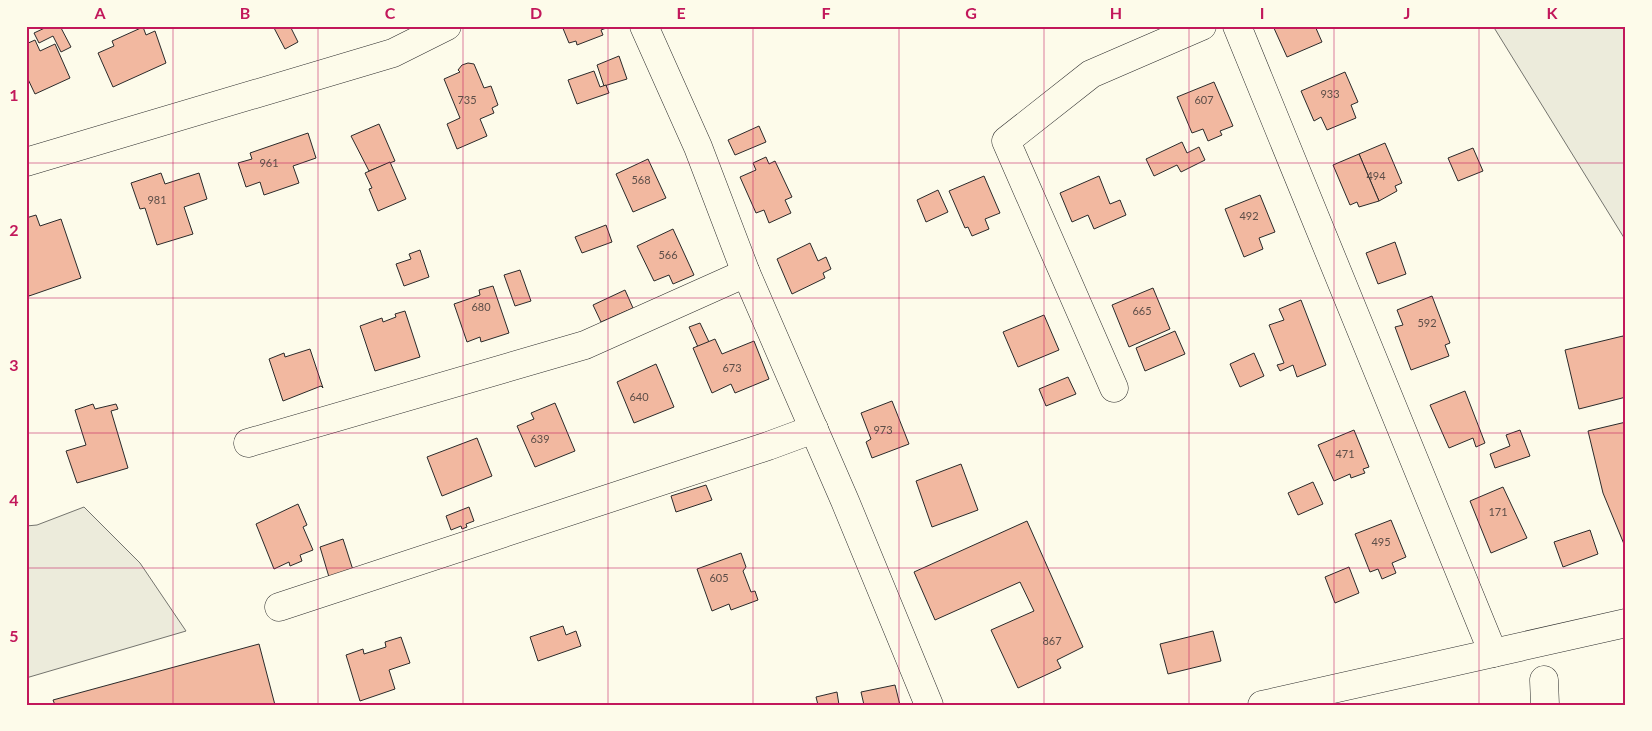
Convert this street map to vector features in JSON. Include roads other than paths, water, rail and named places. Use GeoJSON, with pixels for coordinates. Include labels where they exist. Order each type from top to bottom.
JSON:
{"type":"FeatureCollection","features":[{"type":"Feature","properties":{"kind":"street"},"geometry":{"type":"LineString","coordinates":[[26,162],[393,53],[447,26]]}},
{"type":"Feature","properties":{"kind":"street"},"geometry":{"type":"LineString","coordinates":[[644,26],[698,147],[746,273],[814,429],[929,705]]}},
{"type":"Feature","properties":{"kind":"street"},"geometry":{"type":"LineString","coordinates":[[1114,388],[1006,141],[1091,74],[1202,26]]}},
{"type":"Feature","properties":{"kind":"street"},"geometry":{"type":"LineString","coordinates":[[1236,26],[1493,653]]}},
{"type":"Feature","properties":{"kind":"street"},"geometry":{"type":"LineString","coordinates":[[248,443],[585,345],[746,273]]}},
{"type":"Feature","properties":{"kind":"street"},"geometry":{"type":"LineString","coordinates":[[279,607],[768,446],[814,429]]}},
{"type":"Feature","properties":{"kind":"street"},"geometry":{"type":"LineString","coordinates":[[1262,705],[1626,623]]}}]}
